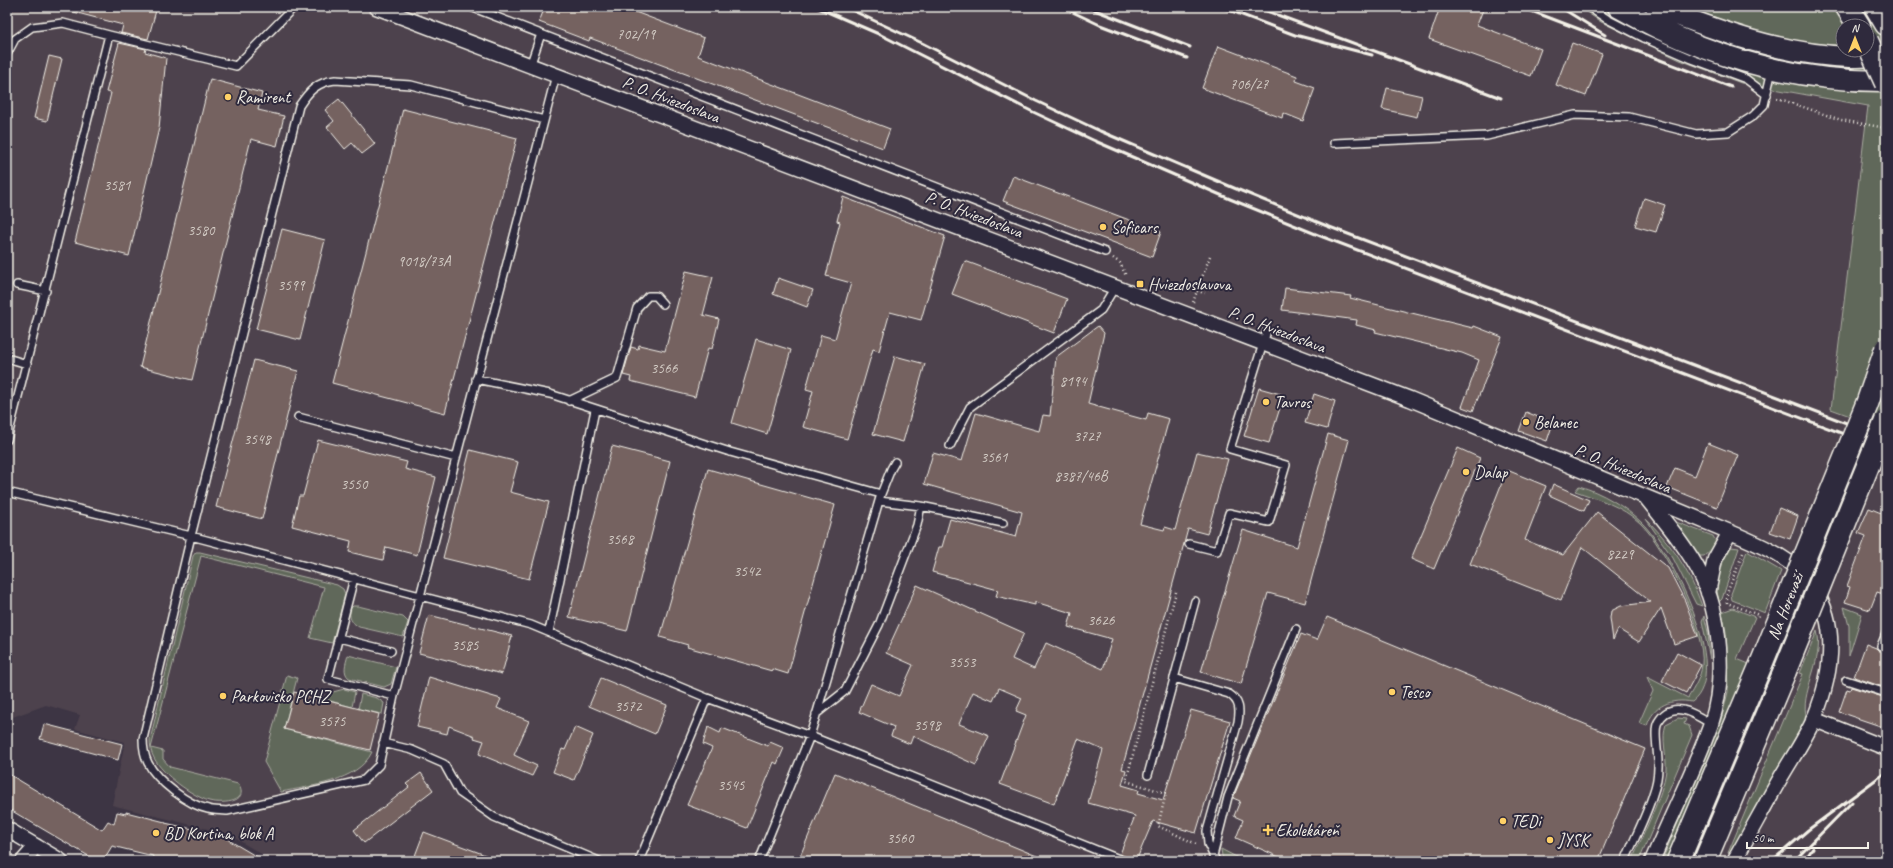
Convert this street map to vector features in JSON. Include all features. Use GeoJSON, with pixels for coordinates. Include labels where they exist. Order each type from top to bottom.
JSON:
{"type":"FeatureCollection","features":[{"type":"Feature","properties":{"kind":"main road"},"geometry":{"type":"LineString","coordinates":[[1618,7],[1649,25],[1709,50],[1772,69],[1818,78],[1886,82],[1875,58]]}},
{"type":"Feature","properties":{"kind":"main road"},"geometry":{"type":"LineString","coordinates":[[1656,7],[1737,36],[1777,46],[1849,57],[1886,56]]}},
{"type":"Feature","properties":{"kind":"main road"},"geometry":{"type":"LineString","coordinates":[[1876,7],[1886,24]]}},
{"type":"Feature","properties":{"kind":"main road","name":"Na Horevaží"},"geometry":{"type":"LineString","coordinates":[[1678,861],[1762,662],[1867,404],[1886,349]]}},
{"type":"Feature","properties":{"kind":"main road","name":"Na Horevaží"},"geometry":{"type":"LineString","coordinates":[[1705,861],[1785,671],[1886,421]]}},
{"type":"Feature","properties":{"kind":"street","name":"P. O. Hviezdoslava"},"geometry":{"type":"LineString","coordinates":[[378,7],[1188,315],[1265,337],[1762,546],[1788,562],[1814,587],[1823,603],[1829,621],[1830,651],[1828,672],[1814,719]]}},
{"type":"Feature","properties":{"kind":"street"},"geometry":{"type":"LineString","coordinates":[[1645,497],[1687,551],[1700,574],[1708,593],[1719,646],[1719,690],[1711,724],[1652,861]]}},
{"type":"Feature","properties":{"kind":"street"},"geometry":{"type":"LineString","coordinates":[[1708,593],[1715,559],[1730,532]]}},
{"type":"Feature","properties":{"kind":"street"},"geometry":{"type":"LineString","coordinates":[[1734,861],[1814,719],[1886,748]]}},
{"type":"Feature","properties":{"kind":"street"},"geometry":{"type":"LineString","coordinates":[[7,829],[61,861]]}},
{"type":"Feature","properties":{"kind":"street"},"geometry":{"type":"LineString","coordinates":[[23,861],[36,846]]}},
{"type":"Feature","properties":{"kind":"lane"},"geometry":{"type":"LineString","coordinates":[[7,54],[15,39],[32,27],[63,23],[236,66],[294,7]]}},
{"type":"Feature","properties":{"kind":"lane"},"geometry":{"type":"LineString","coordinates":[[471,7],[1105,252]]}},
{"type":"Feature","properties":{"kind":"lane"},"geometry":{"type":"LineString","coordinates":[[1589,7],[1644,38],[1692,59],[1746,79],[1767,95]]}},
{"type":"Feature","properties":{"kind":"lane"},"geometry":{"type":"LineString","coordinates":[[530,66],[541,34]]}},
{"type":"Feature","properties":{"kind":"lane"},"geometry":{"type":"LineString","coordinates":[[7,440],[46,291],[109,35]]}},
{"type":"Feature","properties":{"kind":"lane"},"geometry":{"type":"LineString","coordinates":[[1334,143],[1487,136],[1575,115],[1629,117],[1696,134],[1728,132],[1753,116],[1764,105],[1772,69]]}},
{"type":"Feature","properties":{"kind":"lane"},"geometry":{"type":"LineString","coordinates":[[544,120],[412,85],[335,80],[324,81],[314,87],[299,106],[191,536],[142,739],[143,750],[148,763],[155,773],[178,795],[194,805],[208,809],[227,811],[364,780],[379,765],[394,696],[556,75]]}},
{"type":"Feature","properties":{"kind":"lane"},"geometry":{"type":"LineString","coordinates":[[17,285],[46,291]]}},
{"type":"Feature","properties":{"kind":"lane"},"geometry":{"type":"LineString","coordinates":[[950,446],[970,407],[1101,310],[1119,289]]}},
{"type":"Feature","properties":{"kind":"lane"},"geometry":{"type":"LineString","coordinates":[[569,401],[617,378],[637,308],[648,296],[656,296],[663,304]]}},
{"type":"Feature","properties":{"kind":"lane"},"geometry":{"type":"LineString","coordinates":[[1190,544],[1217,551],[1229,513],[1269,522],[1286,465],[1230,449],[1265,337]]}},
{"type":"Feature","properties":{"kind":"lane"},"geometry":{"type":"LineString","coordinates":[[7,358],[27,364]]}},
{"type":"Feature","properties":{"kind":"lane"},"geometry":{"type":"LineString","coordinates":[[476,379],[550,394],[595,410],[880,498],[1003,524]]}},
{"type":"Feature","properties":{"kind":"lane"},"geometry":{"type":"LineString","coordinates":[[549,632],[595,410]]}},
{"type":"Feature","properties":{"kind":"lane"},"geometry":{"type":"LineString","coordinates":[[298,417],[456,458]]}},
{"type":"Feature","properties":{"kind":"lane"},"geometry":{"type":"LineString","coordinates":[[759,861],[810,736],[880,498],[895,462]]}},
{"type":"Feature","properties":{"kind":"lane"},"geometry":{"type":"LineString","coordinates":[[7,492],[191,536],[531,625],[707,698],[810,736],[1124,861]]}},
{"type":"Feature","properties":{"kind":"lane"},"geometry":{"type":"LineString","coordinates":[[816,714],[845,691],[879,625],[917,525],[921,506]]}},
{"type":"Feature","properties":{"kind":"lane"},"geometry":{"type":"LineString","coordinates":[[354,578],[328,679],[394,696]]}},
{"type":"Feature","properties":{"kind":"lane"},"geometry":{"type":"LineString","coordinates":[[1148,774],[1195,601]]}},
{"type":"Feature","properties":{"kind":"lane"},"geometry":{"type":"LineString","coordinates":[[1215,859],[1228,797],[1296,629]]}},
{"type":"Feature","properties":{"kind":"lane"},"geometry":{"type":"LineString","coordinates":[[1881,646],[1886,634]]}},
{"type":"Feature","properties":{"kind":"lane"},"geometry":{"type":"LineString","coordinates":[[339,638],[391,651]]}},
{"type":"Feature","properties":{"kind":"lane"},"geometry":{"type":"LineString","coordinates":[[1174,678],[1229,694],[1234,698],[1239,708],[1238,722],[1206,831],[1208,844],[1215,859]]}},
{"type":"Feature","properties":{"kind":"lane"},"geometry":{"type":"LineString","coordinates":[[1846,680],[1886,693]]}},
{"type":"Feature","properties":{"kind":"lane"},"geometry":{"type":"LineString","coordinates":[[639,861],[707,698]]}},
{"type":"Feature","properties":{"kind":"lane"},"geometry":{"type":"LineString","coordinates":[[1625,861],[1653,794],[1658,769],[1658,722],[1668,713],[1682,708],[1693,712],[1711,724]]}},
{"type":"Feature","properties":{"kind":"lane"},"geometry":{"type":"LineString","coordinates":[[383,743],[412,750],[444,764],[460,793],[494,817],[599,861]]}},
{"type":"Feature","properties":{"kind":"path"},"geometry":{"type":"LineString","coordinates":[[1767,95],[1841,120],[1886,128]]}},
{"type":"Feature","properties":{"kind":"path"},"geometry":{"type":"LineString","coordinates":[[1105,252],[1120,262],[1128,279],[1119,289]]}},
{"type":"Feature","properties":{"kind":"path"},"geometry":{"type":"LineString","coordinates":[[1188,315],[1210,256]]}},
{"type":"Feature","properties":{"kind":"path"},"geometry":{"type":"LineString","coordinates":[[1197,291],[1206,293]]}},
{"type":"Feature","properties":{"kind":"path"},"geometry":{"type":"LineString","coordinates":[[1744,550],[1727,594],[1727,603],[1759,616]]}},
{"type":"Feature","properties":{"kind":"shaded area"},"geometry":{"type":"Polygon","coordinates":[[[7,7],[1579,7],[1601,23],[1680,60],[1741,83],[1868,106],[1831,409],[1886,429],[1886,861],[273,861],[228,834],[112,805],[125,742],[75,729],[80,715],[46,705],[7,719],[7,7]]]}},
{"type":"Feature","properties":{"kind":"green space"},"geometry":{"type":"Polygon","coordinates":[[[1579,7],[1886,7],[1886,429],[1831,409],[1868,106],[1741,83],[1680,60],[1601,22],[1579,7]]]}},
{"type":"Feature","properties":{"kind":"green space"},"geometry":{"type":"Polygon","coordinates":[[[1579,486],[1596,492],[1621,506],[1636,517],[1654,537],[1681,583],[1693,611],[1702,639],[1705,665],[1703,687],[1692,702],[1671,702],[1659,708],[1650,719],[1647,726],[1639,723],[1653,691],[1647,677],[1688,698],[1699,678],[1702,665],[1702,650],[1698,632],[1691,611],[1672,569],[1650,534],[1640,523],[1625,512],[1575,491],[1579,486]]]}},
{"type":"Feature","properties":{"kind":"green space"},"geometry":{"type":"Polygon","coordinates":[[[1646,519],[1656,529],[1679,559],[1692,581],[1702,606],[1696,604],[1673,558],[1646,519]]]}},
{"type":"Feature","properties":{"kind":"green space"},"geometry":{"type":"Polygon","coordinates":[[[1676,522],[1713,536],[1716,542],[1711,550],[1704,556],[1699,556],[1676,522]]]}},
{"type":"Feature","properties":{"kind":"green space"},"geometry":{"type":"Polygon","coordinates":[[[1731,547],[1739,548],[1722,599],[1719,602],[1717,587],[1719,573],[1731,547]]]}},
{"type":"Feature","properties":{"kind":"green space"},"geometry":{"type":"Polygon","coordinates":[[[1747,551],[1781,571],[1765,613],[1732,600],[1731,594],[1747,551]]]}},
{"type":"Feature","properties":{"kind":"green space"},"geometry":{"type":"Polygon","coordinates":[[[196,552],[337,585],[343,589],[345,594],[332,643],[310,638],[324,587],[201,556],[151,748],[163,751],[163,759],[170,767],[238,784],[241,790],[241,795],[238,799],[227,802],[209,801],[178,784],[158,764],[151,752],[150,747],[150,740],[193,556],[196,552]]]}},
{"type":"Feature","properties":{"kind":"green space"},"geometry":{"type":"Polygon","coordinates":[[[353,606],[403,617],[408,622],[403,637],[359,627],[350,617],[350,611],[353,606]]]}},
{"type":"Feature","properties":{"kind":"green space"},"geometry":{"type":"Polygon","coordinates":[[[1844,607],[1862,614],[1849,656],[1849,626],[1844,607]]]}},
{"type":"Feature","properties":{"kind":"green space"},"geometry":{"type":"Polygon","coordinates":[[[1733,608],[1755,617],[1737,659],[1749,664],[1688,813],[1666,861],[1662,861],[1721,720],[1728,692],[1726,632],[1722,612],[1733,608]]]}},
{"type":"Feature","properties":{"kind":"green space"},"geometry":{"type":"Polygon","coordinates":[[[1704,616],[1708,632],[1710,659],[1702,621],[1704,616]]]}},
{"type":"Feature","properties":{"kind":"green space"},"geometry":{"type":"Polygon","coordinates":[[[1817,631],[1818,654],[1806,699],[1805,709],[1807,718],[1731,853],[1728,853],[1803,674],[1800,673],[1817,631]]]}},
{"type":"Feature","properties":{"kind":"green space"},"geometry":{"type":"Polygon","coordinates":[[[348,655],[396,667],[391,684],[384,687],[349,678],[345,670],[348,655]]]}},
{"type":"Feature","properties":{"kind":"green space"},"geometry":{"type":"Polygon","coordinates":[[[1770,666],[1775,668],[1697,855],[1694,861],[1689,861],[1770,666]]]}},
{"type":"Feature","properties":{"kind":"green space"},"geometry":{"type":"Polygon","coordinates":[[[287,675],[297,678],[284,729],[372,752],[365,762],[356,770],[332,781],[281,792],[264,762],[287,675]]]}},
{"type":"Feature","properties":{"kind":"green space"},"geometry":{"type":"Polygon","coordinates":[[[344,689],[355,692],[352,707],[323,699],[333,692],[344,689]]]}},
{"type":"Feature","properties":{"kind":"green space"},"geometry":{"type":"Polygon","coordinates":[[[361,694],[377,698],[384,703],[382,714],[358,709],[361,694]]]}},
{"type":"Feature","properties":{"kind":"green space"},"geometry":{"type":"Polygon","coordinates":[[[1678,718],[1686,719],[1684,724],[1689,726],[1692,735],[1639,861],[1632,861],[1657,804],[1664,780],[1666,770],[1664,735],[1666,724],[1678,718]]]}},
{"type":"Feature","properties":{"kind":"green space"},"geometry":{"type":"Polygon","coordinates":[[[1221,849],[1244,861],[1226,861],[1222,856],[1221,849]]]}},
{"type":"Feature","properties":{"kind":"building"},"geometry":{"type":"Polygon","coordinates":[[[71,7],[157,7],[148,39],[121,33],[123,25],[70,11],[71,7]]]}},
{"type":"Feature","properties":{"kind":"building"},"geometry":{"type":"Polygon","coordinates":[[[545,7],[622,7],[704,38],[698,56],[890,129],[883,148],[590,38],[589,41],[539,22],[545,7]]]}},
{"type":"Feature","properties":{"kind":"building"},"geometry":{"type":"Polygon","coordinates":[[[1440,7],[1484,7],[1477,25],[1541,49],[1531,76],[1429,39],[1440,7]]]}},
{"type":"Feature","properties":{"kind":"building"},"geometry":{"type":"Polygon","coordinates":[[[119,43],[146,49],[145,52],[166,58],[159,128],[129,256],[75,242],[111,93],[106,92],[119,43]]]}},
{"type":"Feature","properties":{"kind":"building"},"geometry":{"type":"Polygon","coordinates":[[[1572,43],[1602,54],[1586,96],[1556,85],[1572,43]]]}},
{"type":"Feature","properties":{"kind":"building"},"geometry":{"type":"Polygon","coordinates":[[[1218,46],[1297,76],[1296,81],[1315,88],[1303,121],[1283,113],[1282,118],[1202,88],[1218,46]]]}},
{"type":"Feature","properties":{"kind":"building"},"geometry":{"type":"Polygon","coordinates":[[[49,56],[62,59],[47,121],[34,118],[49,56]]]}},
{"type":"Feature","properties":{"kind":"building"},"geometry":{"type":"Polygon","coordinates":[[[210,79],[262,93],[258,110],[284,116],[277,146],[251,139],[192,380],[140,367],[210,79]]]}},
{"type":"Feature","properties":{"kind":"building"},"geometry":{"type":"Polygon","coordinates":[[[1387,88],[1422,96],[1417,117],[1382,109],[1387,88]]]}},
{"type":"Feature","properties":{"kind":"building"},"geometry":{"type":"Polygon","coordinates":[[[339,99],[375,144],[362,154],[352,143],[345,149],[327,127],[334,121],[325,110],[339,99]]]}},
{"type":"Feature","properties":{"kind":"building"},"geometry":{"type":"Polygon","coordinates":[[[403,109],[517,138],[445,413],[332,383],[403,109]]]}},
{"type":"Feature","properties":{"kind":"building"},"geometry":{"type":"Polygon","coordinates":[[[1013,176],[1161,232],[1152,257],[1003,201],[1013,176]]]}},
{"type":"Feature","properties":{"kind":"building"},"geometry":{"type":"Polygon","coordinates":[[[843,197],[945,236],[921,320],[890,312],[879,351],[873,349],[847,439],[803,427],[813,391],[806,389],[821,335],[835,339],[851,283],[826,276],[840,222],[837,221],[843,197]]]}},
{"type":"Feature","properties":{"kind":"building"},"geometry":{"type":"Polygon","coordinates":[[[1644,198],[1665,205],[1656,232],[1635,226],[1644,198]]]}},
{"type":"Feature","properties":{"kind":"building"},"geometry":{"type":"Polygon","coordinates":[[[282,229],[325,240],[300,340],[256,329],[282,229]]]}},
{"type":"Feature","properties":{"kind":"building"},"geometry":{"type":"Polygon","coordinates":[[[965,261],[1067,299],[1054,333],[952,294],[965,261]]]}},
{"type":"Feature","properties":{"kind":"building"},"geometry":{"type":"Polygon","coordinates":[[[686,271],[713,277],[703,315],[719,319],[712,349],[708,348],[695,397],[630,381],[631,377],[623,375],[631,347],[638,349],[639,345],[665,351],[686,271]]]}},
{"type":"Feature","properties":{"kind":"building"},"geometry":{"type":"Polygon","coordinates":[[[778,278],[813,290],[807,307],[773,294],[778,278]]]}},
{"type":"Feature","properties":{"kind":"building"},"geometry":{"type":"Polygon","coordinates":[[[1285,288],[1351,296],[1350,298],[1473,328],[1474,326],[1502,337],[1473,411],[1462,407],[1479,360],[1462,353],[1375,332],[1376,330],[1356,325],[1357,320],[1282,310],[1285,288]]]}},
{"type":"Feature","properties":{"kind":"building"},"geometry":{"type":"Polygon","coordinates":[[[1098,326],[1104,333],[1088,404],[1146,420],[1148,413],[1169,419],[1140,524],[1164,530],[1165,527],[1175,530],[1197,452],[1228,459],[1207,534],[1188,529],[1122,769],[1126,770],[1122,785],[1139,790],[1138,793],[1163,800],[1191,710],[1230,721],[1196,833],[1153,821],[1136,861],[1129,861],[1128,858],[1120,854],[1135,816],[1088,803],[1103,750],[1078,739],[1054,804],[1000,784],[1026,715],[1016,711],[1022,698],[999,688],[993,701],[973,692],[959,724],[989,736],[976,765],[913,736],[910,744],[891,736],[894,727],[859,712],[871,684],[899,696],[913,665],[886,653],[917,585],[1024,633],[1012,659],[1034,669],[1046,643],[1103,669],[1112,639],[1068,627],[1072,613],[1035,602],[1035,605],[996,596],[998,590],[932,572],[939,547],[942,547],[950,519],[1016,537],[1022,512],[924,484],[933,453],[962,461],[976,413],[1039,431],[1043,415],[1050,416],[1056,357],[1098,326]]]}},
{"type":"Feature","properties":{"kind":"building"},"geometry":{"type":"Polygon","coordinates":[[[756,339],[791,350],[767,434],[732,423],[756,339]]]}},
{"type":"Feature","properties":{"kind":"building"},"geometry":{"type":"Polygon","coordinates":[[[895,356],[925,364],[903,442],[873,434],[895,356]]]}},
{"type":"Feature","properties":{"kind":"building"},"geometry":{"type":"Polygon","coordinates":[[[254,360],[298,371],[262,519],[216,507],[254,360]]]}},
{"type":"Feature","properties":{"kind":"building"},"geometry":{"type":"Polygon","coordinates":[[[1259,388],[1284,395],[1269,443],[1244,436],[1259,388]]]}},
{"type":"Feature","properties":{"kind":"building"},"geometry":{"type":"Polygon","coordinates":[[[1314,394],[1335,401],[1327,429],[1305,423],[1314,394]]]}},
{"type":"Feature","properties":{"kind":"building"},"geometry":{"type":"Polygon","coordinates":[[[1526,412],[1553,423],[1547,441],[1519,431],[1526,412]]]}},
{"type":"Feature","properties":{"kind":"building"},"geometry":{"type":"Polygon","coordinates":[[[1328,434],[1349,440],[1305,603],[1268,593],[1241,684],[1201,672],[1243,530],[1297,547],[1328,434]]]}},
{"type":"Feature","properties":{"kind":"building"},"geometry":{"type":"Polygon","coordinates":[[[318,440],[407,462],[405,469],[436,477],[417,555],[386,547],[383,560],[349,552],[351,541],[292,526],[299,496],[303,496],[318,440]]]}},
{"type":"Feature","properties":{"kind":"building"},"geometry":{"type":"Polygon","coordinates":[[[1708,443],[1738,455],[1717,507],[1667,487],[1675,468],[1695,476],[1708,443]]]}},
{"type":"Feature","properties":{"kind":"building"},"geometry":{"type":"Polygon","coordinates":[[[612,446],[670,461],[627,631],[569,617],[612,446]]]}},
{"type":"Feature","properties":{"kind":"building"},"geometry":{"type":"Polygon","coordinates":[[[1458,448],[1480,458],[1434,569],[1411,559],[1458,448]]]}},
{"type":"Feature","properties":{"kind":"building"},"geometry":{"type":"Polygon","coordinates":[[[470,450],[518,462],[510,492],[549,502],[529,579],[443,558],[470,450]]]}},
{"type":"Feature","properties":{"kind":"building"},"geometry":{"type":"Polygon","coordinates":[[[708,469],[835,505],[788,674],[772,669],[772,671],[687,647],[688,645],[660,637],[708,469]]]}},
{"type":"Feature","properties":{"kind":"building"},"geometry":{"type":"Polygon","coordinates":[[[1507,470],[1546,486],[1525,540],[1563,555],[1597,512],[1668,568],[1685,601],[1698,636],[1674,644],[1661,608],[1639,642],[1618,629],[1613,640],[1610,618],[1611,611],[1621,606],[1651,602],[1582,547],[1561,600],[1470,564],[1507,470]]]}},
{"type":"Feature","properties":{"kind":"building"},"geometry":{"type":"Polygon","coordinates":[[[1553,484],[1589,500],[1584,511],[1549,495],[1553,484]]]}},
{"type":"Feature","properties":{"kind":"building"},"geometry":{"type":"Polygon","coordinates":[[[1779,508],[1798,516],[1790,539],[1770,532],[1779,508]]]}},
{"type":"Feature","properties":{"kind":"building"},"geometry":{"type":"Polygon","coordinates":[[[1869,508],[1886,515],[1886,595],[1877,592],[1870,610],[1845,602],[1850,587],[1847,586],[1866,536],[1858,533],[1869,508]]]}},
{"type":"Feature","properties":{"kind":"building"},"geometry":{"type":"Polygon","coordinates":[[[429,615],[512,636],[502,674],[419,653],[429,615]]]}},
{"type":"Feature","properties":{"kind":"building","name":"Tesco"},"geometry":{"type":"Polygon","coordinates":[[[1327,617],[1645,749],[1598,861],[1288,861],[1236,838],[1243,820],[1234,816],[1240,801],[1233,798],[1301,634],[1317,640],[1327,617]]]}},
{"type":"Feature","properties":{"kind":"building"},"geometry":{"type":"Polygon","coordinates":[[[1866,644],[1876,648],[1879,651],[1886,651],[1886,688],[1854,677],[1866,644]]]}},
{"type":"Feature","properties":{"kind":"building"},"geometry":{"type":"Polygon","coordinates":[[[1677,652],[1701,665],[1686,693],[1662,681],[1677,652]]]}},
{"type":"Feature","properties":{"kind":"building"},"geometry":{"type":"Polygon","coordinates":[[[429,677],[501,699],[497,708],[529,721],[514,755],[537,766],[532,776],[479,754],[484,741],[474,738],[475,736],[449,726],[447,734],[417,727],[429,677]]]}},
{"type":"Feature","properties":{"kind":"building"},"geometry":{"type":"Polygon","coordinates":[[[601,678],[667,705],[655,734],[589,706],[601,678]]]}},
{"type":"Feature","properties":{"kind":"building"},"geometry":{"type":"Polygon","coordinates":[[[1851,687],[1886,698],[1886,728],[1839,712],[1847,689],[1850,690],[1851,687]]]}},
{"type":"Feature","properties":{"kind":"building"},"geometry":{"type":"Polygon","coordinates":[[[294,692],[379,714],[370,750],[284,729],[294,692]]]}},
{"type":"Feature","properties":{"kind":"building"},"geometry":{"type":"Polygon","coordinates":[[[44,724],[122,744],[118,760],[40,739],[44,724]]]}},
{"type":"Feature","properties":{"kind":"building"},"geometry":{"type":"Polygon","coordinates":[[[575,727],[593,735],[574,780],[553,772],[562,749],[565,750],[575,727]]]}},
{"type":"Feature","properties":{"kind":"building"},"geometry":{"type":"Polygon","coordinates":[[[708,727],[720,733],[722,728],[768,746],[770,742],[784,748],[777,764],[774,762],[747,828],[687,805],[712,748],[703,744],[708,727]]]}},
{"type":"Feature","properties":{"kind":"building"},"geometry":{"type":"Polygon","coordinates":[[[7,773],[102,830],[108,821],[114,824],[117,812],[126,814],[126,812],[165,823],[220,835],[264,861],[152,861],[153,856],[112,846],[103,861],[97,861],[7,808],[7,773]]]}},
{"type":"Feature","properties":{"kind":"building"},"geometry":{"type":"Polygon","coordinates":[[[421,773],[433,790],[364,843],[354,830],[409,787],[406,784],[421,773]]]}},
{"type":"Feature","properties":{"kind":"building"},"geometry":{"type":"Polygon","coordinates":[[[835,773],[1049,861],[798,861],[835,773]]]}},
{"type":"Feature","properties":{"kind":"building"},"geometry":{"type":"Polygon","coordinates":[[[424,832],[496,859],[495,861],[413,861],[424,832]]]}},
{"type":"Feature","properties":{"kind":"railway"},"geometry":{"type":"LineString","coordinates":[[816,7],[881,35],[1031,111],[1095,141],[1230,199],[1323,237],[1886,450]]}},
{"type":"Feature","properties":{"kind":"railway"},"geometry":{"type":"LineString","coordinates":[[845,7],[922,43],[1036,101],[1100,131],[1234,188],[1327,226],[1886,438]]}},
{"type":"Feature","properties":{"kind":"railway"},"geometry":{"type":"LineString","coordinates":[[1062,7],[1100,25],[1187,58]]}},
{"type":"Feature","properties":{"kind":"railway"},"geometry":{"type":"LineString","coordinates":[[1087,7],[1190,47]]}},
{"type":"Feature","properties":{"kind":"railway"},"geometry":{"type":"LineString","coordinates":[[1221,7],[1295,35],[1372,55]]}},
{"type":"Feature","properties":{"kind":"railway"},"geometry":{"type":"LineString","coordinates":[[1256,7],[1501,98]]}},
{"type":"Feature","properties":{"kind":"railway"},"geometry":{"type":"LineString","coordinates":[[1521,7],[1731,87]]}},
{"type":"Feature","properties":{"kind":"railway"},"geometry":{"type":"LineString","coordinates":[[1560,7],[1605,35]]}},
{"type":"Feature","properties":{"kind":"railway"},"geometry":{"type":"LineString","coordinates":[[1772,861],[1808,830],[1886,772]]}},
{"type":"Feature","properties":{"kind":"railway"},"geometry":{"type":"LineString","coordinates":[[1794,861],[1852,802]]}},
{"type":"Feature","properties":{"kind":"railway"},"geometry":{"type":"LineString","coordinates":[[1804,861],[1813,848]]}},
{"type":"Feature","properties":{"kind":"place","name":"Ramirent"},"geometry":{"type":"Point","coordinates":[228,97]}},
{"type":"Feature","properties":{"kind":"place","name":"Soficars"},"geometry":{"type":"Point","coordinates":[1103,227]}},
{"type":"Feature","properties":{"kind":"place","name":"Hviezdoslavova"},"geometry":{"type":"Point","coordinates":[1140,284]}},
{"type":"Feature","properties":{"kind":"place","name":"Tavros"},"geometry":{"type":"Point","coordinates":[1266,402]}},
{"type":"Feature","properties":{"kind":"place","name":"Belanec"},"geometry":{"type":"Point","coordinates":[1526,422]}},
{"type":"Feature","properties":{"kind":"place","name":"Dalap"},"geometry":{"type":"Point","coordinates":[1466,472]}},
{"type":"Feature","properties":{"kind":"place","name":"Tesco"},"geometry":{"type":"Point","coordinates":[1392,692]}},
{"type":"Feature","properties":{"kind":"place","name":"Parkovisko PCHZ"},"geometry":{"type":"Point","coordinates":[223,696]}},
{"type":"Feature","properties":{"kind":"place","name":"TEDi"},"geometry":{"type":"Point","coordinates":[1503,821]}},
{"type":"Feature","properties":{"kind":"place","name":"Ekolekáreň"},"geometry":{"type":"Point","coordinates":[1268,830]}},
{"type":"Feature","properties":{"kind":"place","name":"BD Kortina, blok A"},"geometry":{"type":"Point","coordinates":[156,833]}},
{"type":"Feature","properties":{"kind":"place","name":"JYSK"},"geometry":{"type":"Point","coordinates":[1550,840]}}]}
